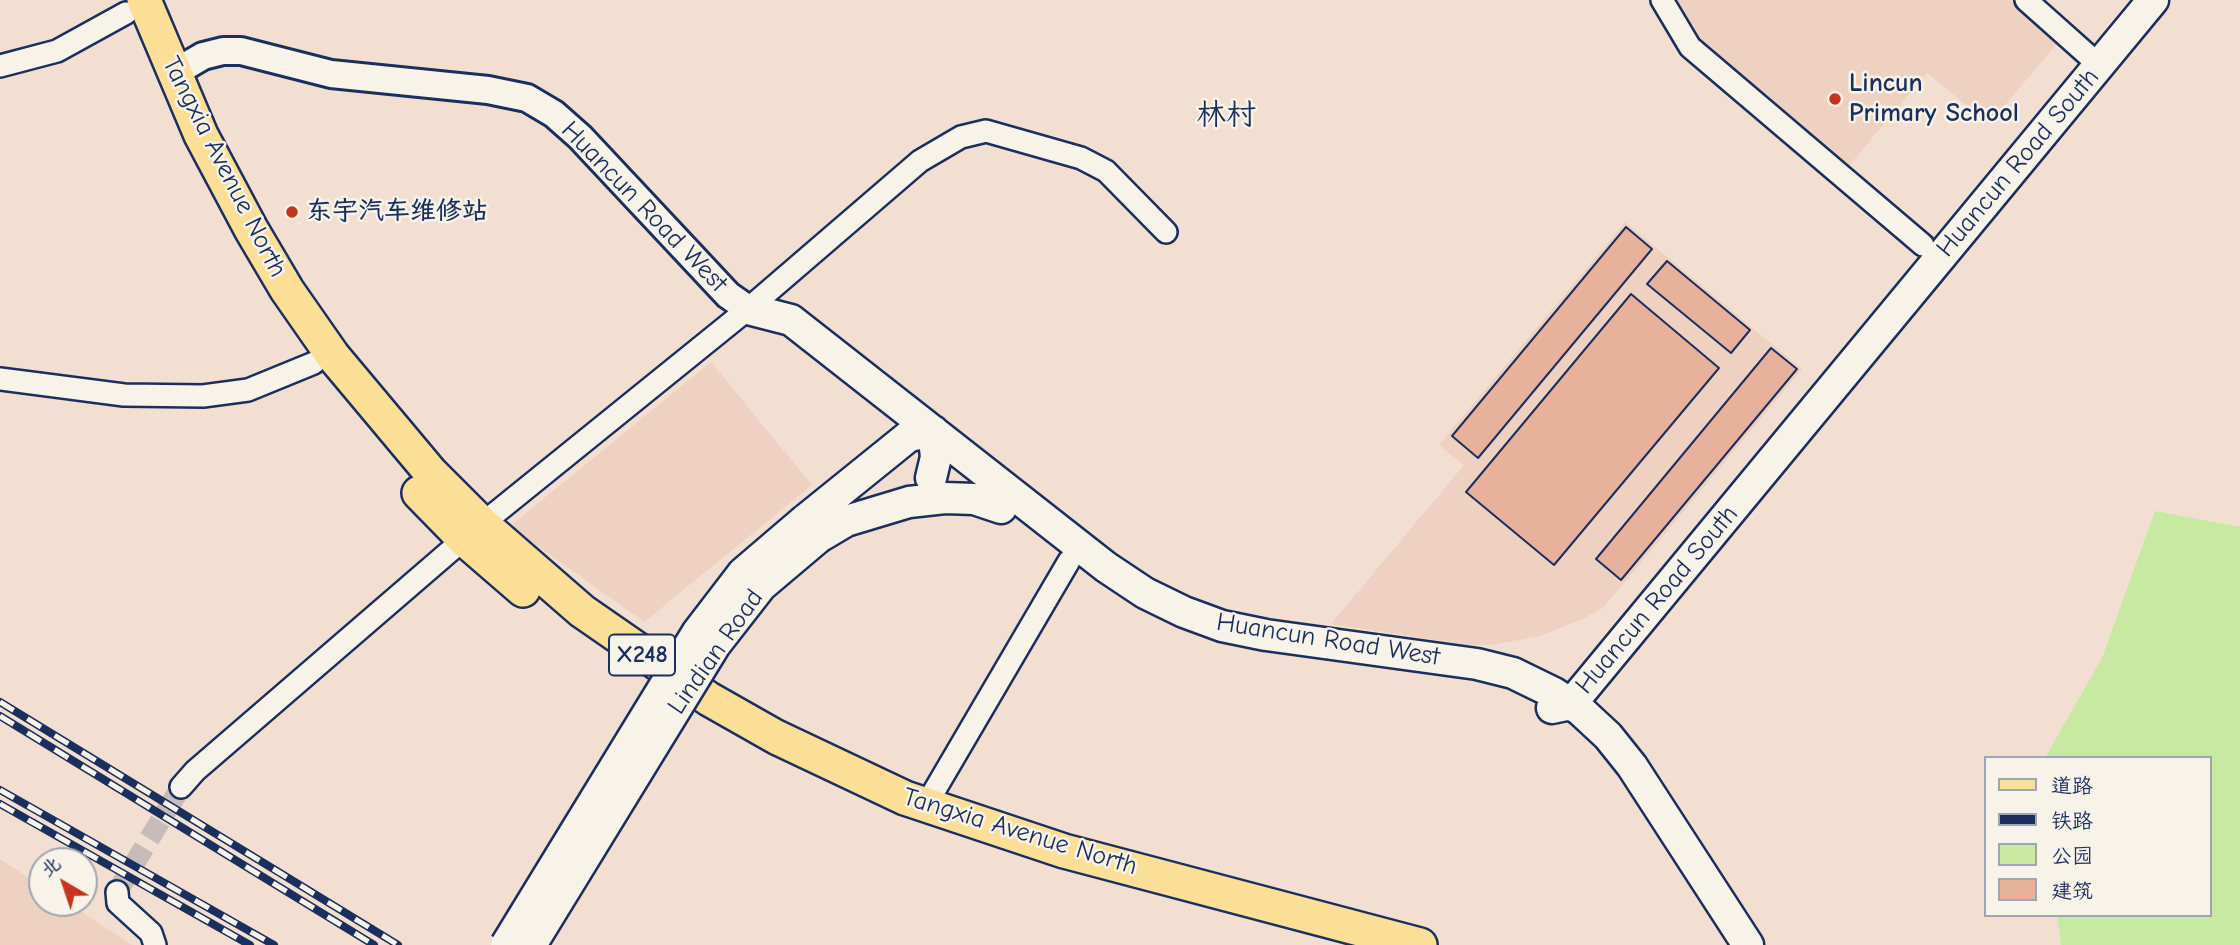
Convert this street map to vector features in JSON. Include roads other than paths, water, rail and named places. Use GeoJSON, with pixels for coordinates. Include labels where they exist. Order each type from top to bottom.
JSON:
{"type":"FeatureCollection","features":[{"type":"Feature","properties":{"kind":"main road","name":"Huancun Road South"},"geometry":{"type":"LineString","coordinates":[[1558,702],[2091,58],[2126,0]]}},
{"type":"Feature","properties":{"kind":"main road","name":"Huancun Road South"},"geometry":{"type":"LineString","coordinates":[[1558,702],[1923,245],[2091,58],[2153,0]]}},
{"type":"Feature","properties":{"kind":"main road","name":"Tangxia Avenue North"},"geometry":{"type":"LineString","coordinates":[[136,3],[174,73],[238,206],[287,290],[383,418],[431,473],[473,532],[709,699],[837,768],[926,805],[1064,851],[1420,945]]}},
{"type":"Feature","properties":{"kind":"main road","name":"Tangxia Avenue North"},"geometry":{"type":"LineString","coordinates":[[136,3],[181,144],[231,238],[269,301],[366,432],[473,532],[568,628],[639,680],[765,756],[826,788],[978,848],[1058,872],[1347,945]]}},
{"type":"Feature","properties":{"kind":"main road","name":"Huancun Road West"},"geometry":{"type":"LineString","coordinates":[[748,309],[791,320],[920,451],[1001,508],[1133,608],[1175,629],[1215,643],[1261,653],[1471,681],[1558,702],[1618,776],[1726,945]]}},
{"type":"Feature","properties":{"kind":"main road","name":"Huancun Road West"},"geometry":{"type":"LineString","coordinates":[[920,451],[1145,593],[1184,612],[1222,626],[1266,635],[1477,664],[1513,673],[1608,736],[1632,766],[1748,945]]}},
{"type":"Feature","properties":{"kind":"main road"},"geometry":{"type":"LineString","coordinates":[[909,502],[924,491],[920,451]]}},
{"type":"Feature","properties":{"kind":"main road","name":"Lindian Road"},"geometry":{"type":"LineString","coordinates":[[506,945],[697,633],[743,573],[812,528],[920,451]]}},
{"type":"Feature","properties":{"kind":"main road","name":"Lindian Road"},"geometry":{"type":"LineString","coordinates":[[531,945],[722,635],[812,528],[909,502],[945,498],[974,499],[1001,508]]}},
{"type":"Feature","properties":{"kind":"street"},"geometry":{"type":"LineString","coordinates":[[1662,0],[1690,47],[1923,245]]}},
{"type":"Feature","properties":{"kind":"street"},"geometry":{"type":"LineString","coordinates":[[2026,0],[2091,58]]}},
{"type":"Feature","properties":{"kind":"street"},"geometry":{"type":"LineString","coordinates":[[0,66],[57,51],[136,3]]}},
{"type":"Feature","properties":{"kind":"street","name":"Huancun Road West"},"geometry":{"type":"LineString","coordinates":[[174,73],[203,57],[223,51],[240,51],[331,74],[488,90],[527,98],[554,114],[580,136],[728,295],[748,309]]}},
{"type":"Feature","properties":{"kind":"street"},"geometry":{"type":"LineString","coordinates":[[181,787],[195,771],[473,532],[748,309],[920,161],[961,136],[986,131],[1081,158],[1106,171],[1166,232]]}},
{"type":"Feature","properties":{"kind":"street"},"geometry":{"type":"LineString","coordinates":[[0,379],[124,395],[203,396],[248,390],[314,363]]}},
{"type":"Feature","properties":{"kind":"street"},"geometry":{"type":"LineString","coordinates":[[926,805],[1069,561]]}},
{"type":"Feature","properties":{"kind":"street"},"geometry":{"type":"LineString","coordinates":[[117,892],[118,903],[151,933],[155,945]]}},
{"type":"Feature","properties":{"kind":"tunnel"},"geometry":{"type":"LineString","coordinates":[[117,892],[181,787]]}},
{"type":"Feature","properties":{"kind":"railway"},"geometry":{"type":"LineString","coordinates":[[0,702],[398,945]]}},
{"type":"Feature","properties":{"kind":"railway"},"geometry":{"type":"LineString","coordinates":[[0,716],[374,945]]}},
{"type":"Feature","properties":{"kind":"railway"},"geometry":{"type":"LineString","coordinates":[[0,790],[274,945]]}},
{"type":"Feature","properties":{"kind":"railway"},"geometry":{"type":"LineString","coordinates":[[0,804],[250,945]]}},
{"type":"Feature","properties":{"kind":"place","name":"Lincun Primary School"},"geometry":{"type":"Point","coordinates":[1835,99]}},
{"type":"Feature","properties":{"kind":"place","name":"东宇汽车维修站"},"geometry":{"type":"Point","coordinates":[292,212]}},
{"type":"Feature","properties":{"kind":"district","name":"林村"},"geometry":{"type":"Point","coordinates":[1226,116]}}]}
